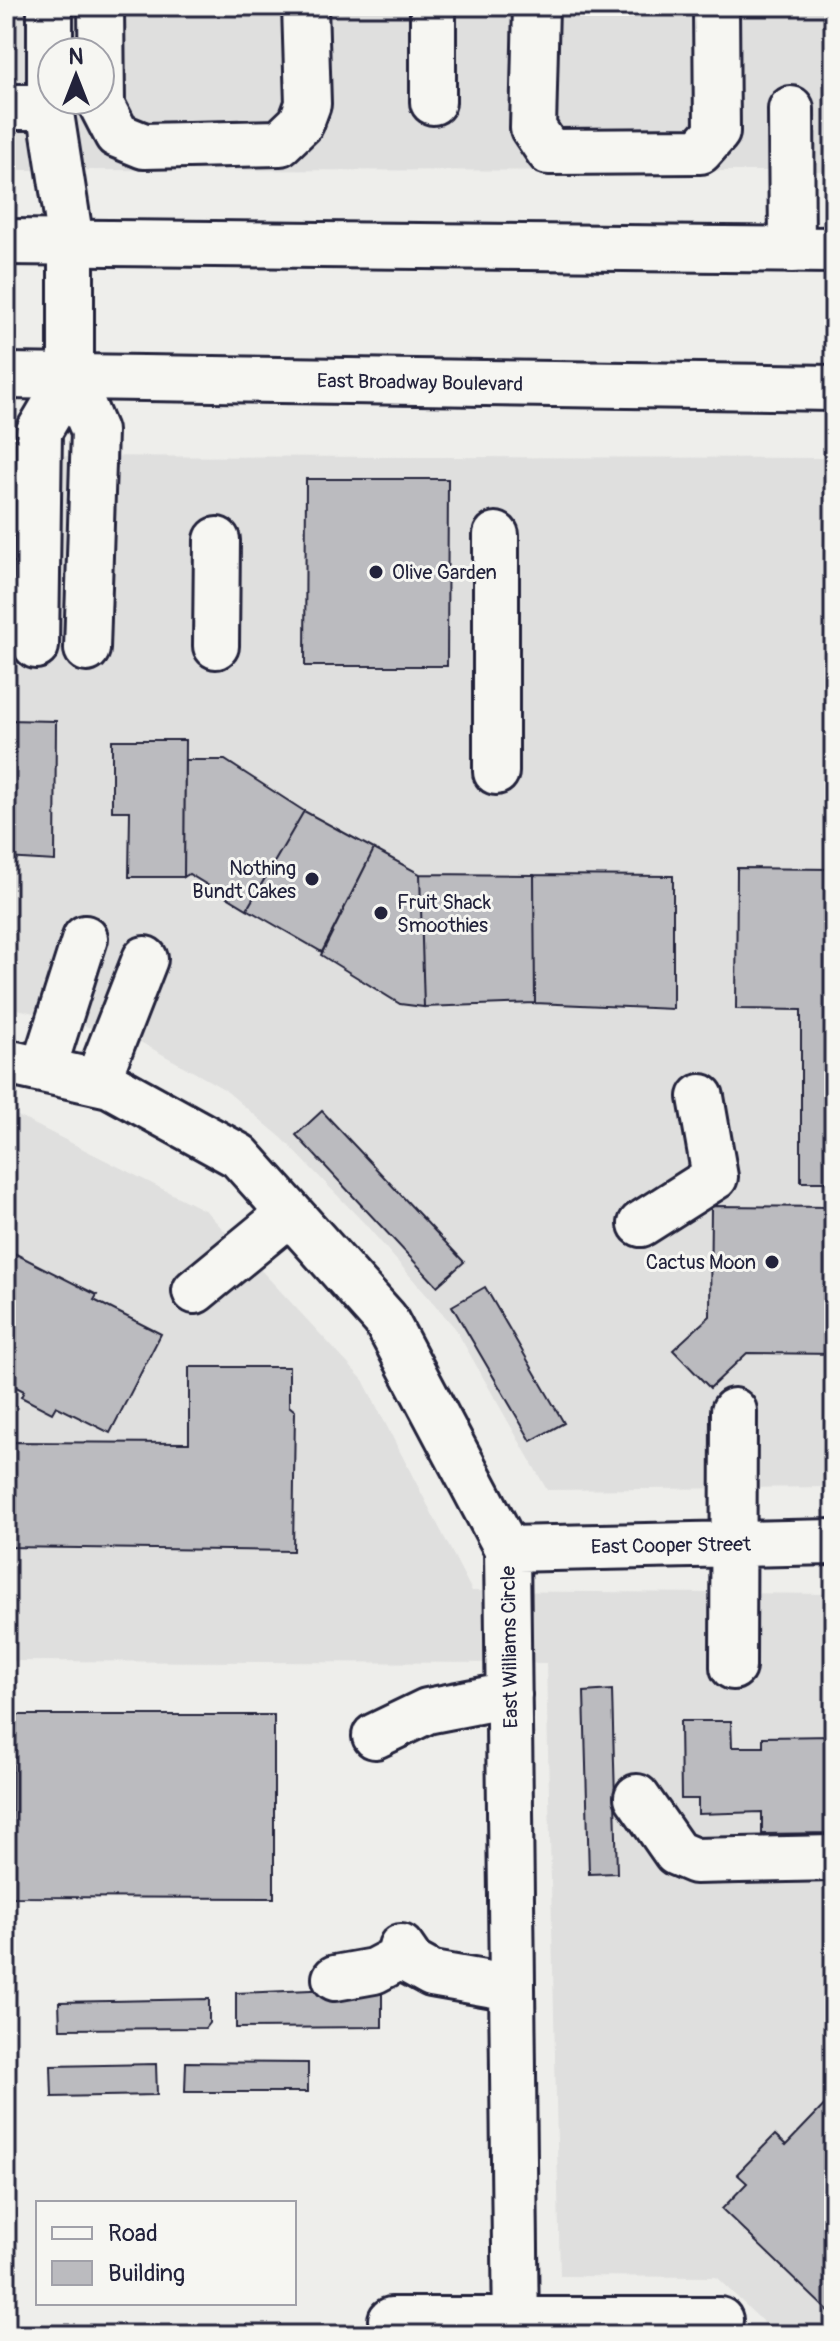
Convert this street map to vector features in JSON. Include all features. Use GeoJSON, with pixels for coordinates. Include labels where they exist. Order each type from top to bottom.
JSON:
{"type":"FeatureCollection","features":[{"type":"Feature","properties":{"kind":"street"},"geometry":{"type":"LineString","coordinates":[[50,6],[50,36]]}},
{"type":"Feature","properties":{"kind":"street"},"geometry":{"type":"LineString","coordinates":[[101,6],[102,106],[117,135],[144,146],[280,143],[301,123],[308,104],[305,6]]}},
{"type":"Feature","properties":{"kind":"street"},"geometry":{"type":"LineString","coordinates":[[433,6],[433,102]]}},
{"type":"Feature","properties":{"kind":"street"},"geometry":{"type":"LineString","coordinates":[[536,6],[533,128],[549,152],[700,151],[717,132],[716,6]]}},
{"type":"Feature","properties":{"kind":"street"},"geometry":{"type":"LineString","coordinates":[[6,107],[36,107]]}},
{"type":"Feature","properties":{"kind":"street"},"geometry":{"type":"LineString","coordinates":[[6,242],[813,250],[791,109]]}},
{"type":"Feature","properties":{"kind":"street"},"geometry":{"type":"LineString","coordinates":[[51,116],[71,242],[71,377],[94,431],[87,649]]}},
{"type":"Feature","properties":{"kind":"street","name":"East Broadway Boulevard"},"geometry":{"type":"LineString","coordinates":[[6,376],[834,388]]}},
{"type":"Feature","properties":{"kind":"street"},"geometry":{"type":"LineString","coordinates":[[36,646],[39,431],[71,377]]}},
{"type":"Feature","properties":{"kind":"street"},"geometry":{"type":"LineString","coordinates":[[496,535],[496,772]]}},
{"type":"Feature","properties":{"kind":"street"},"geometry":{"type":"LineString","coordinates":[[216,646],[217,540]]}},
{"type":"Feature","properties":{"kind":"street"},"geometry":{"type":"LineString","coordinates":[[24,1066],[85,938]]}},
{"type":"Feature","properties":{"kind":"street"},"geometry":{"type":"LineString","coordinates":[[97,1082],[145,959]]}},
{"type":"Feature","properties":{"kind":"street","name":"East Williams Circle"},"geometry":{"type":"LineString","coordinates":[[24,1066],[110,1085],[239,1156],[385,1319],[507,1549],[516,2328]]}},
{"type":"Feature","properties":{"kind":"street"},"geometry":{"type":"LineString","coordinates":[[641,1224],[715,1177],[701,1097]]}},
{"type":"Feature","properties":{"kind":"street"},"geometry":{"type":"LineString","coordinates":[[195,1291],[290,1213]]}},
{"type":"Feature","properties":{"kind":"street"},"geometry":{"type":"LineString","coordinates":[[733,1667],[734,1411]]}},
{"type":"Feature","properties":{"kind":"street","name":"East Cooper Street"},"geometry":{"type":"LineString","coordinates":[[507,1549],[834,1542]]}},
{"type":"Feature","properties":{"kind":"street"},"geometry":{"type":"LineString","coordinates":[[375,1736],[427,1711],[509,1695]]}},
{"type":"Feature","properties":{"kind":"street"},"geometry":{"type":"LineString","coordinates":[[637,1797],[676,1853],[695,1861],[834,1858]]}},
{"type":"Feature","properties":{"kind":"street"},"geometry":{"type":"LineString","coordinates":[[335,1978],[374,1971],[403,1951],[412,1963],[432,1974],[512,1988]]}},
{"type":"Feature","properties":{"kind":"street"},"geometry":{"type":"LineString","coordinates":[[391,2320],[516,2328],[640,2327],[720,2320]]}},
{"type":"Feature","properties":{"kind":"shaded area"},"geometry":{"type":"Polygon","coordinates":[[[6,6],[834,6],[834,171],[6,170],[6,6]]]}},
{"type":"Feature","properties":{"kind":"shaded area"},"geometry":{"type":"Polygon","coordinates":[[[6,456],[834,458],[834,1487],[547,1490],[455,1328],[366,1225],[283,1139],[224,1089],[135,1039],[6,1006],[6,456]]]}},
{"type":"Feature","properties":{"kind":"shaded area"},"geometry":{"type":"Polygon","coordinates":[[[6,1110],[206,1211],[363,1380],[472,1591],[834,1594],[834,2335],[777,2335],[716,2277],[560,2276],[546,1663],[6,1661],[6,1110]]]}},
{"type":"Feature","properties":{"kind":"building","name":"Olive Garden"},"geometry":{"type":"Polygon","coordinates":[[[306,479],[448,479],[447,666],[305,666],[306,479]]]}},
{"type":"Feature","properties":{"kind":"building"},"geometry":{"type":"Polygon","coordinates":[[[6,720],[56,721],[55,861],[6,858],[6,720]]]}},
{"type":"Feature","properties":{"kind":"building"},"geometry":{"type":"Polygon","coordinates":[[[112,740],[185,740],[184,877],[129,877],[130,811],[112,811],[112,740]]]}},
{"type":"Feature","properties":{"kind":"building"},"geometry":{"type":"Polygon","coordinates":[[[185,760],[225,760],[304,811],[247,909],[189,874],[184,877],[185,760]]]}},
{"type":"Feature","properties":{"kind":"building","name":"Nothing Bundt Cakes"},"geometry":{"type":"Polygon","coordinates":[[[304,811],[374,849],[322,952],[247,909],[304,811]]]}},
{"type":"Feature","properties":{"kind":"building","name":"Fruit Shack Smoothies"},"geometry":{"type":"Polygon","coordinates":[[[374,849],[420,874],[424,1007],[400,1004],[321,955],[374,849]]]}},
{"type":"Feature","properties":{"kind":"building"},"geometry":{"type":"Polygon","coordinates":[[[737,868],[834,869],[834,1182],[801,1182],[801,1010],[736,1009],[737,868]]]}},
{"type":"Feature","properties":{"kind":"building"},"geometry":{"type":"Polygon","coordinates":[[[420,874],[534,875],[535,1003],[424,1007],[420,874]]]}},
{"type":"Feature","properties":{"kind":"building"},"geometry":{"type":"Polygon","coordinates":[[[534,875],[673,876],[673,1009],[535,1003],[534,875]]]}},
{"type":"Feature","properties":{"kind":"building"},"geometry":{"type":"Polygon","coordinates":[[[322,1111],[464,1262],[437,1286],[296,1135],[322,1111]]]}},
{"type":"Feature","properties":{"kind":"building","name":"Cactus Moon"},"geometry":{"type":"Polygon","coordinates":[[[711,1206],[834,1207],[834,1354],[747,1353],[710,1388],[673,1350],[710,1316],[711,1206]]]}},
{"type":"Feature","properties":{"kind":"building"},"geometry":{"type":"Polygon","coordinates":[[[6,1249],[97,1295],[94,1300],[161,1334],[110,1433],[56,1406],[52,1413],[21,1397],[24,1391],[6,1382],[6,1249]]]}},
{"type":"Feature","properties":{"kind":"building"},"geometry":{"type":"Polygon","coordinates":[[[485,1287],[564,1423],[531,1441],[452,1306],[485,1287]]]}},
{"type":"Feature","properties":{"kind":"building"},"geometry":{"type":"Polygon","coordinates":[[[189,1367],[289,1367],[289,1406],[295,1411],[293,1551],[6,1547],[6,1442],[189,1443],[189,1367]]]}},
{"type":"Feature","properties":{"kind":"building"},"geometry":{"type":"Polygon","coordinates":[[[612,1690],[617,1873],[589,1874],[584,1692],[612,1690]]]}},
{"type":"Feature","properties":{"kind":"building"},"geometry":{"type":"Polygon","coordinates":[[[13,1715],[274,1715],[274,1898],[12,1897],[13,1715]]]}},
{"type":"Feature","properties":{"kind":"building"},"geometry":{"type":"Polygon","coordinates":[[[680,1721],[731,1721],[732,1747],[763,1747],[763,1737],[834,1736],[834,1833],[762,1834],[762,1812],[698,1814],[698,1799],[681,1799],[680,1721]]]}},
{"type":"Feature","properties":{"kind":"building"},"geometry":{"type":"Polygon","coordinates":[[[382,1989],[382,2027],[236,2028],[236,1993],[382,1989]]]}},
{"type":"Feature","properties":{"kind":"building"},"geometry":{"type":"Polygon","coordinates":[[[209,1999],[209,2023],[205,2028],[60,2029],[59,2002],[209,1999]]]}},
{"type":"Feature","properties":{"kind":"building"},"geometry":{"type":"Polygon","coordinates":[[[186,2062],[308,2063],[308,2092],[185,2092],[186,2062]]]}},
{"type":"Feature","properties":{"kind":"building"},"geometry":{"type":"Polygon","coordinates":[[[156,2064],[157,2095],[52,2097],[51,2066],[156,2064]]]}},
{"type":"Feature","properties":{"kind":"building"},"geometry":{"type":"Polygon","coordinates":[[[834,2095],[834,2317],[722,2209],[747,2183],[737,2174],[775,2135],[786,2145],[834,2095]]]}},
{"type":"Feature","properties":{"kind":"place","name":"Olive Garden"},"geometry":{"type":"Point","coordinates":[376,572]}},
{"type":"Feature","properties":{"kind":"place","name":"Nothing Bundt Cakes"},"geometry":{"type":"Point","coordinates":[312,879]}},
{"type":"Feature","properties":{"kind":"place","name":"Fruit Shack Smoothies"},"geometry":{"type":"Point","coordinates":[381,913]}},
{"type":"Feature","properties":{"kind":"place","name":"Cactus Moon"},"geometry":{"type":"Point","coordinates":[772,1262]}}]}
